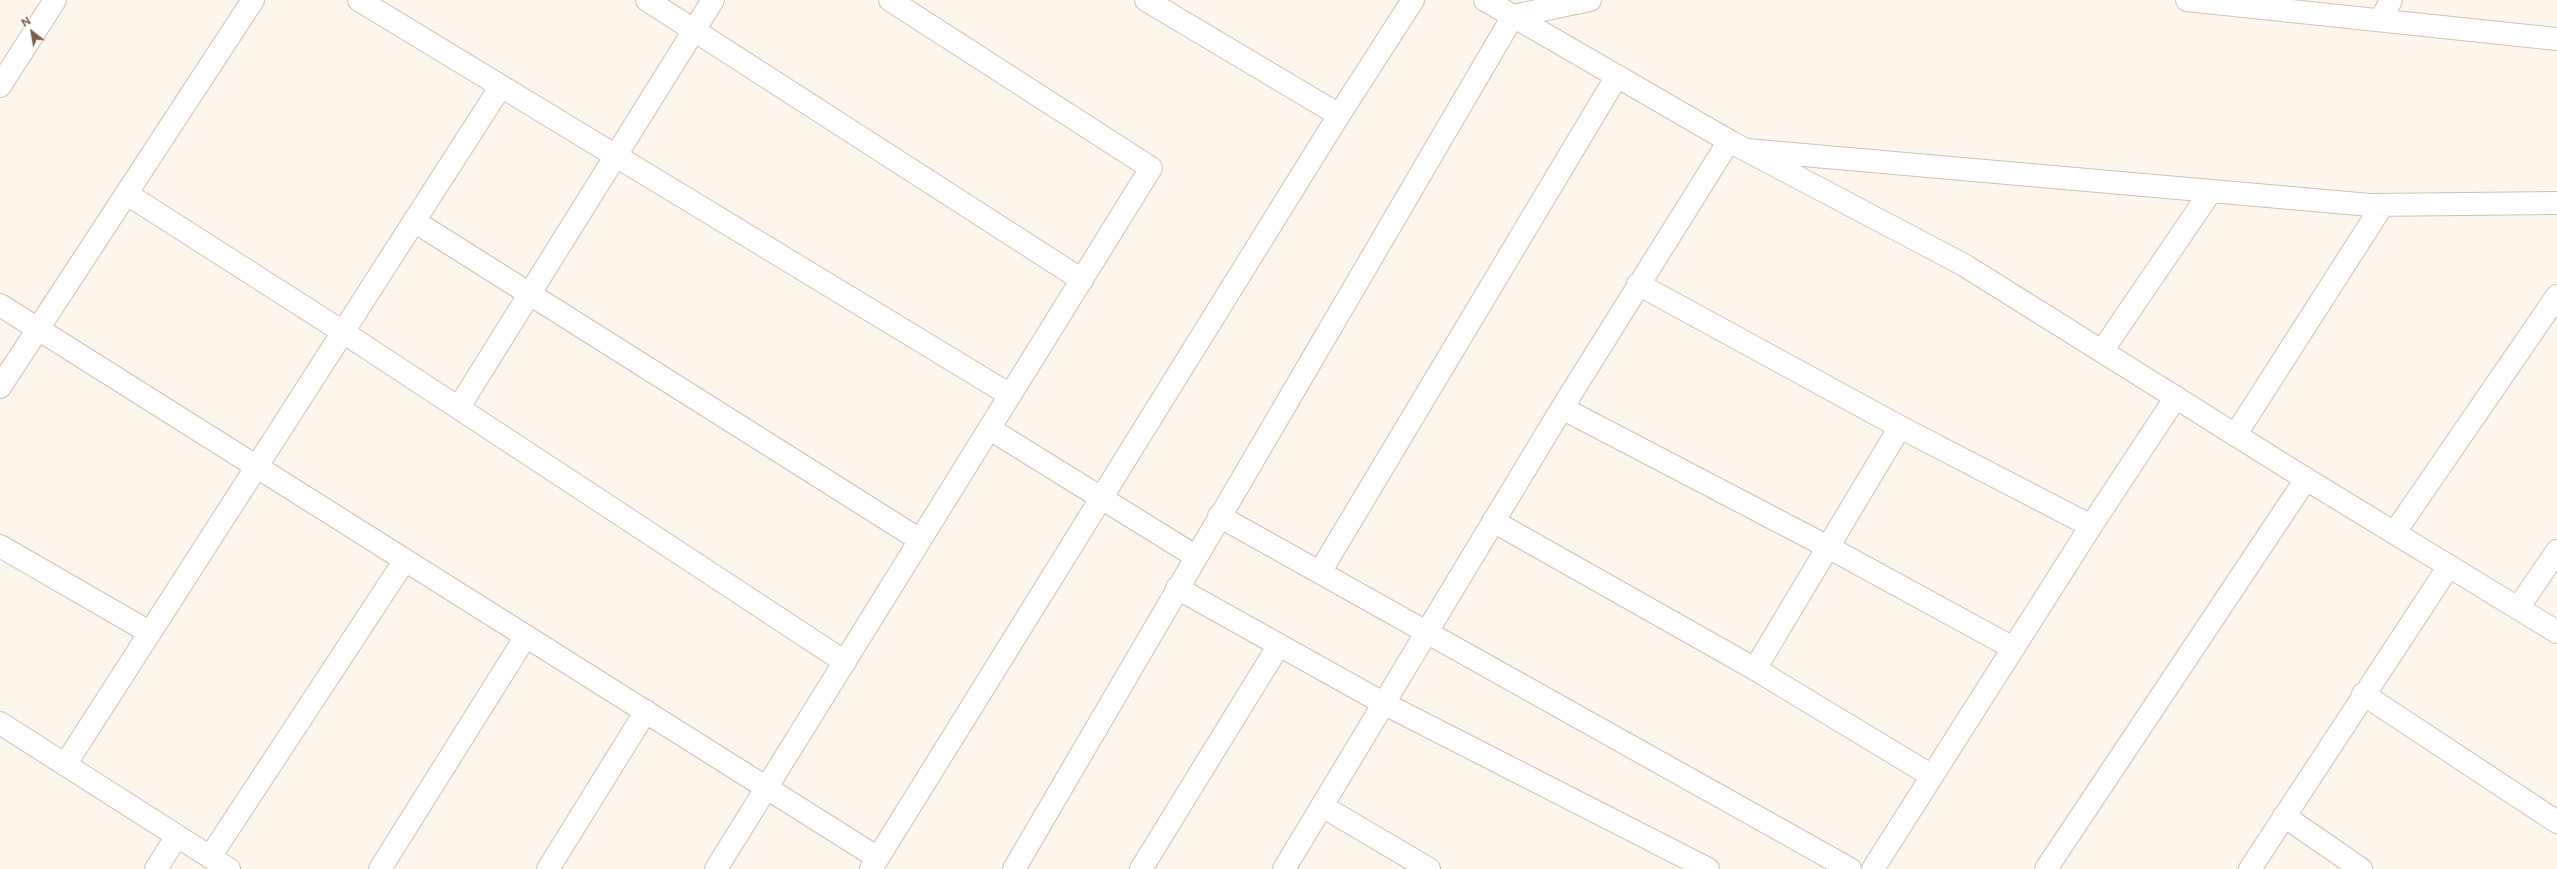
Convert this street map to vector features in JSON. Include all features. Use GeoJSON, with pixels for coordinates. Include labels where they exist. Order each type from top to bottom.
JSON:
{"type":"FeatureCollection","features":[{"type":"Feature","properties":{"kind":"street"},"geometry":{"type":"LineString","coordinates":[[0,86],[55,0]]}},
{"type":"Feature","properties":{"kind":"street"},"geometry":{"type":"LineString","coordinates":[[0,387],[253,0]]}},
{"type":"Feature","properties":{"kind":"street"},"geometry":{"type":"LineString","coordinates":[[359,0],[1010,395]]}},
{"type":"Feature","properties":{"kind":"street"},"geometry":{"type":"LineString","coordinates":[[647,0],[1082,280]]}},
{"type":"Feature","properties":{"kind":"street"},"geometry":{"type":"LineString","coordinates":[[459,407],[713,0]]}},
{"type":"Feature","properties":{"kind":"street"},"geometry":{"type":"LineString","coordinates":[[716,869],[1151,168],[890,0]]}},
{"type":"Feature","properties":{"kind":"street"},"geometry":{"type":"LineString","coordinates":[[1146,0],[1339,116]]}},
{"type":"Feature","properties":{"kind":"street"},"geometry":{"type":"LineString","coordinates":[[0,305],[767,787],[875,863],[1339,116],[1413,0]]}},
{"type":"Feature","properties":{"kind":"street"},"geometry":{"type":"LineString","coordinates":[[1485,0],[1738,145],[1964,265],[2176,396],[2306,479],[2557,632]]}},
{"type":"Feature","properties":{"kind":"street"},"geometry":{"type":"LineString","coordinates":[[1014,869],[1195,556],[1513,16],[1590,0]]}},
{"type":"Feature","properties":{"kind":"street"},"geometry":{"type":"LineString","coordinates":[[2192,0],[2557,39]]}},
{"type":"Feature","properties":{"kind":"street"},"geometry":{"type":"LineString","coordinates":[[2381,20],[2391,0]]}},
{"type":"Feature","properties":{"kind":"street"},"geometry":{"type":"LineString","coordinates":[[1320,572],[1617,76]]}},
{"type":"Feature","properties":{"kind":"street"},"geometry":{"type":"LineString","coordinates":[[64,764],[501,86]]}},
{"type":"Feature","properties":{"kind":"street"},"geometry":{"type":"LineString","coordinates":[[1738,145],[2382,206],[2557,203]]}},
{"type":"Feature","properties":{"kind":"street"},"geometry":{"type":"LineString","coordinates":[[1284,869],[1425,632],[1638,284],[1738,145]]}},
{"type":"Feature","properties":{"kind":"street"},"geometry":{"type":"LineString","coordinates":[[2102,351],[2211,191]]}},
{"type":"Feature","properties":{"kind":"street"},"geometry":{"type":"LineString","coordinates":[[127,194],[459,407],[845,662]]}},
{"type":"Feature","properties":{"kind":"street"},"geometry":{"type":"LineString","coordinates":[[2236,434],[2382,206]]}},
{"type":"Feature","properties":{"kind":"street"},"geometry":{"type":"LineString","coordinates":[[414,221],[920,540]]}},
{"type":"Feature","properties":{"kind":"street"},"geometry":{"type":"LineString","coordinates":[[1638,284],[1900,427],[2091,526]]}},
{"type":"Feature","properties":{"kind":"street"},"geometry":{"type":"LineString","coordinates":[[2395,532],[2557,296]]}},
{"type":"Feature","properties":{"kind":"street"},"geometry":{"type":"LineString","coordinates":[[1873,869],[2091,526],[2176,396]]}},
{"type":"Feature","properties":{"kind":"street"},"geometry":{"type":"LineString","coordinates":[[1562,408],[1828,547],[2013,648]]}},
{"type":"Feature","properties":{"kind":"street"},"geometry":{"type":"LineString","coordinates":[[1755,669],[1900,427]]}},
{"type":"Feature","properties":{"kind":"street"},"geometry":{"type":"LineString","coordinates":[[990,429],[1195,556]]}},
{"type":"Feature","properties":{"kind":"street"},"geometry":{"type":"LineString","coordinates":[[2046,869],[2306,479]]}},
{"type":"Feature","properties":{"kind":"street"},"geometry":{"type":"LineString","coordinates":[[1219,516],[1850,869]]}},
{"type":"Feature","properties":{"kind":"street"},"geometry":{"type":"LineString","coordinates":[[1493,521],[1755,669],[1932,776]]}},
{"type":"Feature","properties":{"kind":"street"},"geometry":{"type":"LineString","coordinates":[[0,546],[149,632]]}},
{"type":"Feature","properties":{"kind":"street"},"geometry":{"type":"LineString","coordinates":[[2518,608],[2557,551]]}},
{"type":"Feature","properties":{"kind":"street"},"geometry":{"type":"LineString","coordinates":[[210,857],[405,560]]}},
{"type":"Feature","properties":{"kind":"street"},"geometry":{"type":"LineString","coordinates":[[2250,869],[2363,694],[2449,566]]}},
{"type":"Feature","properties":{"kind":"street"},"geometry":{"type":"LineString","coordinates":[[1177,588],[1383,703],[1708,869]]}},
{"type":"Feature","properties":{"kind":"street"},"geometry":{"type":"LineString","coordinates":[[380,869],[526,636]]}},
{"type":"Feature","properties":{"kind":"street"},"geometry":{"type":"LineString","coordinates":[[1141,869],[1279,645]]}},
{"type":"Feature","properties":{"kind":"street"},"geometry":{"type":"LineString","coordinates":[[2363,694],[2557,822]]}},
{"type":"Feature","properties":{"kind":"street"},"geometry":{"type":"LineString","coordinates":[[548,869],[646,711]]}},
{"type":"Feature","properties":{"kind":"street"},"geometry":{"type":"LineString","coordinates":[[0,723],[229,869]]}},
{"type":"Feature","properties":{"kind":"street"},"geometry":{"type":"LineString","coordinates":[[1322,806],[1429,869]]}},
{"type":"Feature","properties":{"kind":"street"},"geometry":{"type":"LineString","coordinates":[[2284,816],[2361,869]]}},
{"type":"Feature","properties":{"kind":"street"},"geometry":{"type":"LineString","coordinates":[[156,869],[177,836]]}}]}
